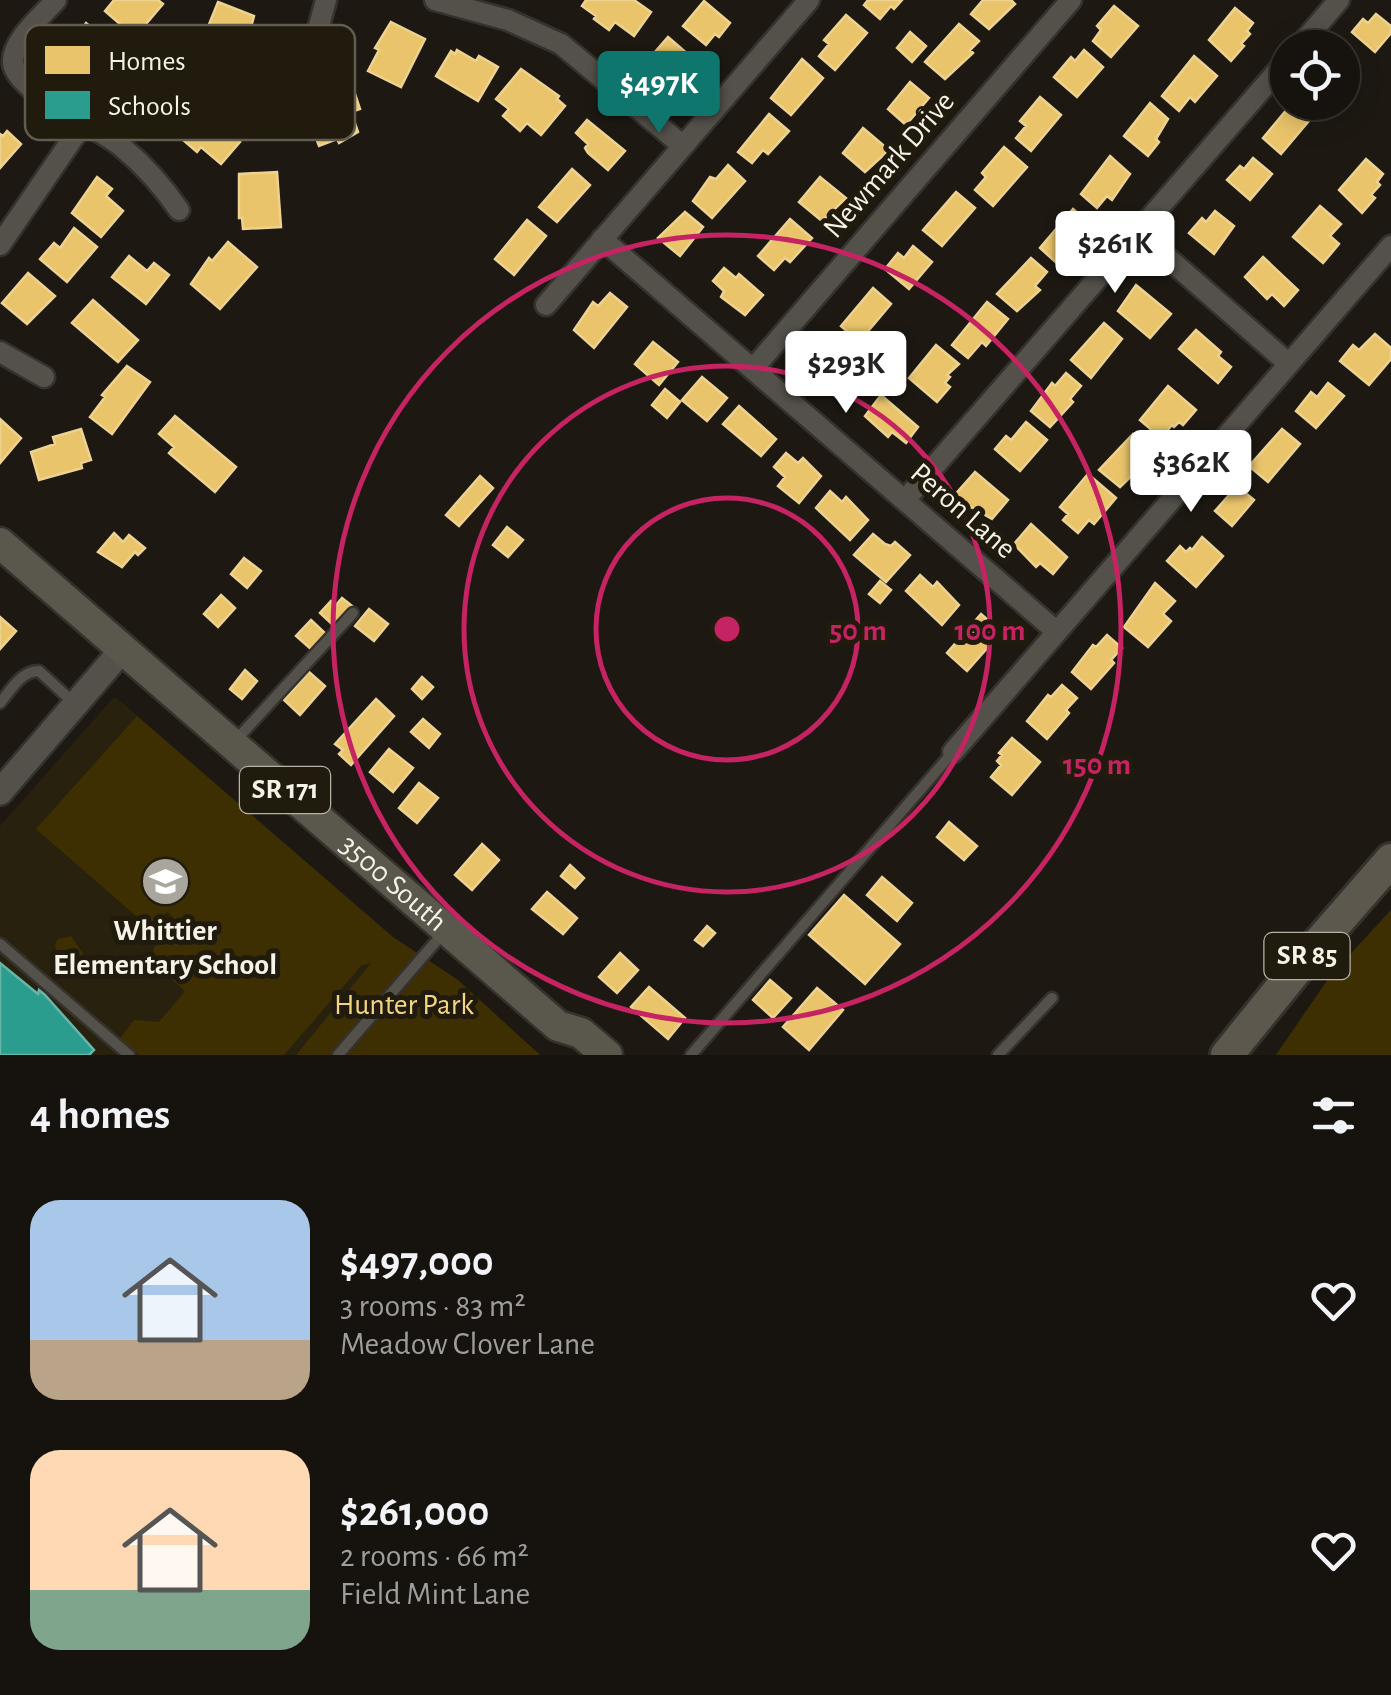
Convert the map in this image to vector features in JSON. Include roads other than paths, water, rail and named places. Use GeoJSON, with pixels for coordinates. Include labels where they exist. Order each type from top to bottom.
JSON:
{"type":"FeatureCollection","features":[{"type":"Feature","properties":{"kind":"highway","name":"SR 85"},"geometry":{"type":"LineString","coordinates":[[1238,1048],[1304,960],[1391,860]]}},
{"type":"Feature","properties":{"kind":"highway"},"geometry":{"type":"LineString","coordinates":[[1208,1055],[1241,1017],[1304,960]]}},
{"type":"Feature","properties":{"kind":"main road","name":"3500 South"},"geometry":{"type":"LineString","coordinates":[[0,542],[446,930],[561,1041],[581,1033],[607,1055]]}},
{"type":"Feature","properties":{"kind":"street"},"geometry":{"type":"LineString","coordinates":[[35,25],[56,0]]}},
{"type":"Feature","properties":{"kind":"street"},"geometry":{"type":"LineString","coordinates":[[319,25],[326,0]]}},
{"type":"Feature","properties":{"kind":"street"},"geometry":{"type":"LineString","coordinates":[[435,0],[508,20],[561,44],[683,146]]}},
{"type":"Feature","properties":{"kind":"street"},"geometry":{"type":"LineString","coordinates":[[546,305],[810,0]]}},
{"type":"Feature","properties":{"kind":"street","name":"Newmark Drive"},"geometry":{"type":"LineString","coordinates":[[753,369],[1072,0]]}},
{"type":"Feature","properties":{"kind":"street"},"geometry":{"type":"LineString","coordinates":[[1313,30],[1339,0]]}},
{"type":"Feature","properties":{"kind":"street"},"geometry":{"type":"LineString","coordinates":[[25,37],[13,64],[25,79]]}},
{"type":"Feature","properties":{"kind":"street"},"geometry":{"type":"LineString","coordinates":[[906,500],[1270,80]]}},
{"type":"Feature","properties":{"kind":"street"},"geometry":{"type":"LineString","coordinates":[[0,245],[72,140]]}},
{"type":"Feature","properties":{"kind":"street"},"geometry":{"type":"LineString","coordinates":[[113,140],[152,173],[179,210]]}},
{"type":"Feature","properties":{"kind":"street"},"geometry":{"type":"LineString","coordinates":[[1138,232],[1289,364]]}},
{"type":"Feature","properties":{"kind":"street","name":"Peron Lane"},"geometry":{"type":"LineString","coordinates":[[602,240],[1057,632]]}},
{"type":"Feature","properties":{"kind":"street"},"geometry":{"type":"LineString","coordinates":[[954,752],[1391,246]]}},
{"type":"Feature","properties":{"kind":"street"},"geometry":{"type":"LineString","coordinates":[[0,352],[44,377]]}},
{"type":"Feature","properties":{"kind":"street"},"geometry":{"type":"LineString","coordinates":[[4,779],[123,649]]}},
{"type":"Feature","properties":{"kind":"lane"},"geometry":{"type":"LineString","coordinates":[[232,744],[353,613]]}},
{"type":"Feature","properties":{"kind":"lane"},"geometry":{"type":"LineString","coordinates":[[0,703],[31,671],[39,672],[76,704]]}},
{"type":"Feature","properties":{"kind":"lane"},"geometry":{"type":"LineString","coordinates":[[691,1055],[954,752]]}},
{"type":"Feature","properties":{"kind":"lane"},"geometry":{"type":"LineString","coordinates":[[338,1055],[446,930]]}},
{"type":"Feature","properties":{"kind":"lane"},"geometry":{"type":"LineString","coordinates":[[0,944],[129,1055]]}},
{"type":"Feature","properties":{"kind":"lane"},"geometry":{"type":"LineString","coordinates":[[998,1055],[1052,998]]}},
{"type":"Feature","properties":{"kind":"place","name":"Whittier Elementary School"},"geometry":{"type":"Point","coordinates":[165,882]}},
{"type":"Feature","properties":{"kind":"park label","name":"Hunter Park"},"geometry":{"type":"Point","coordinates":[404,1005]}}]}
